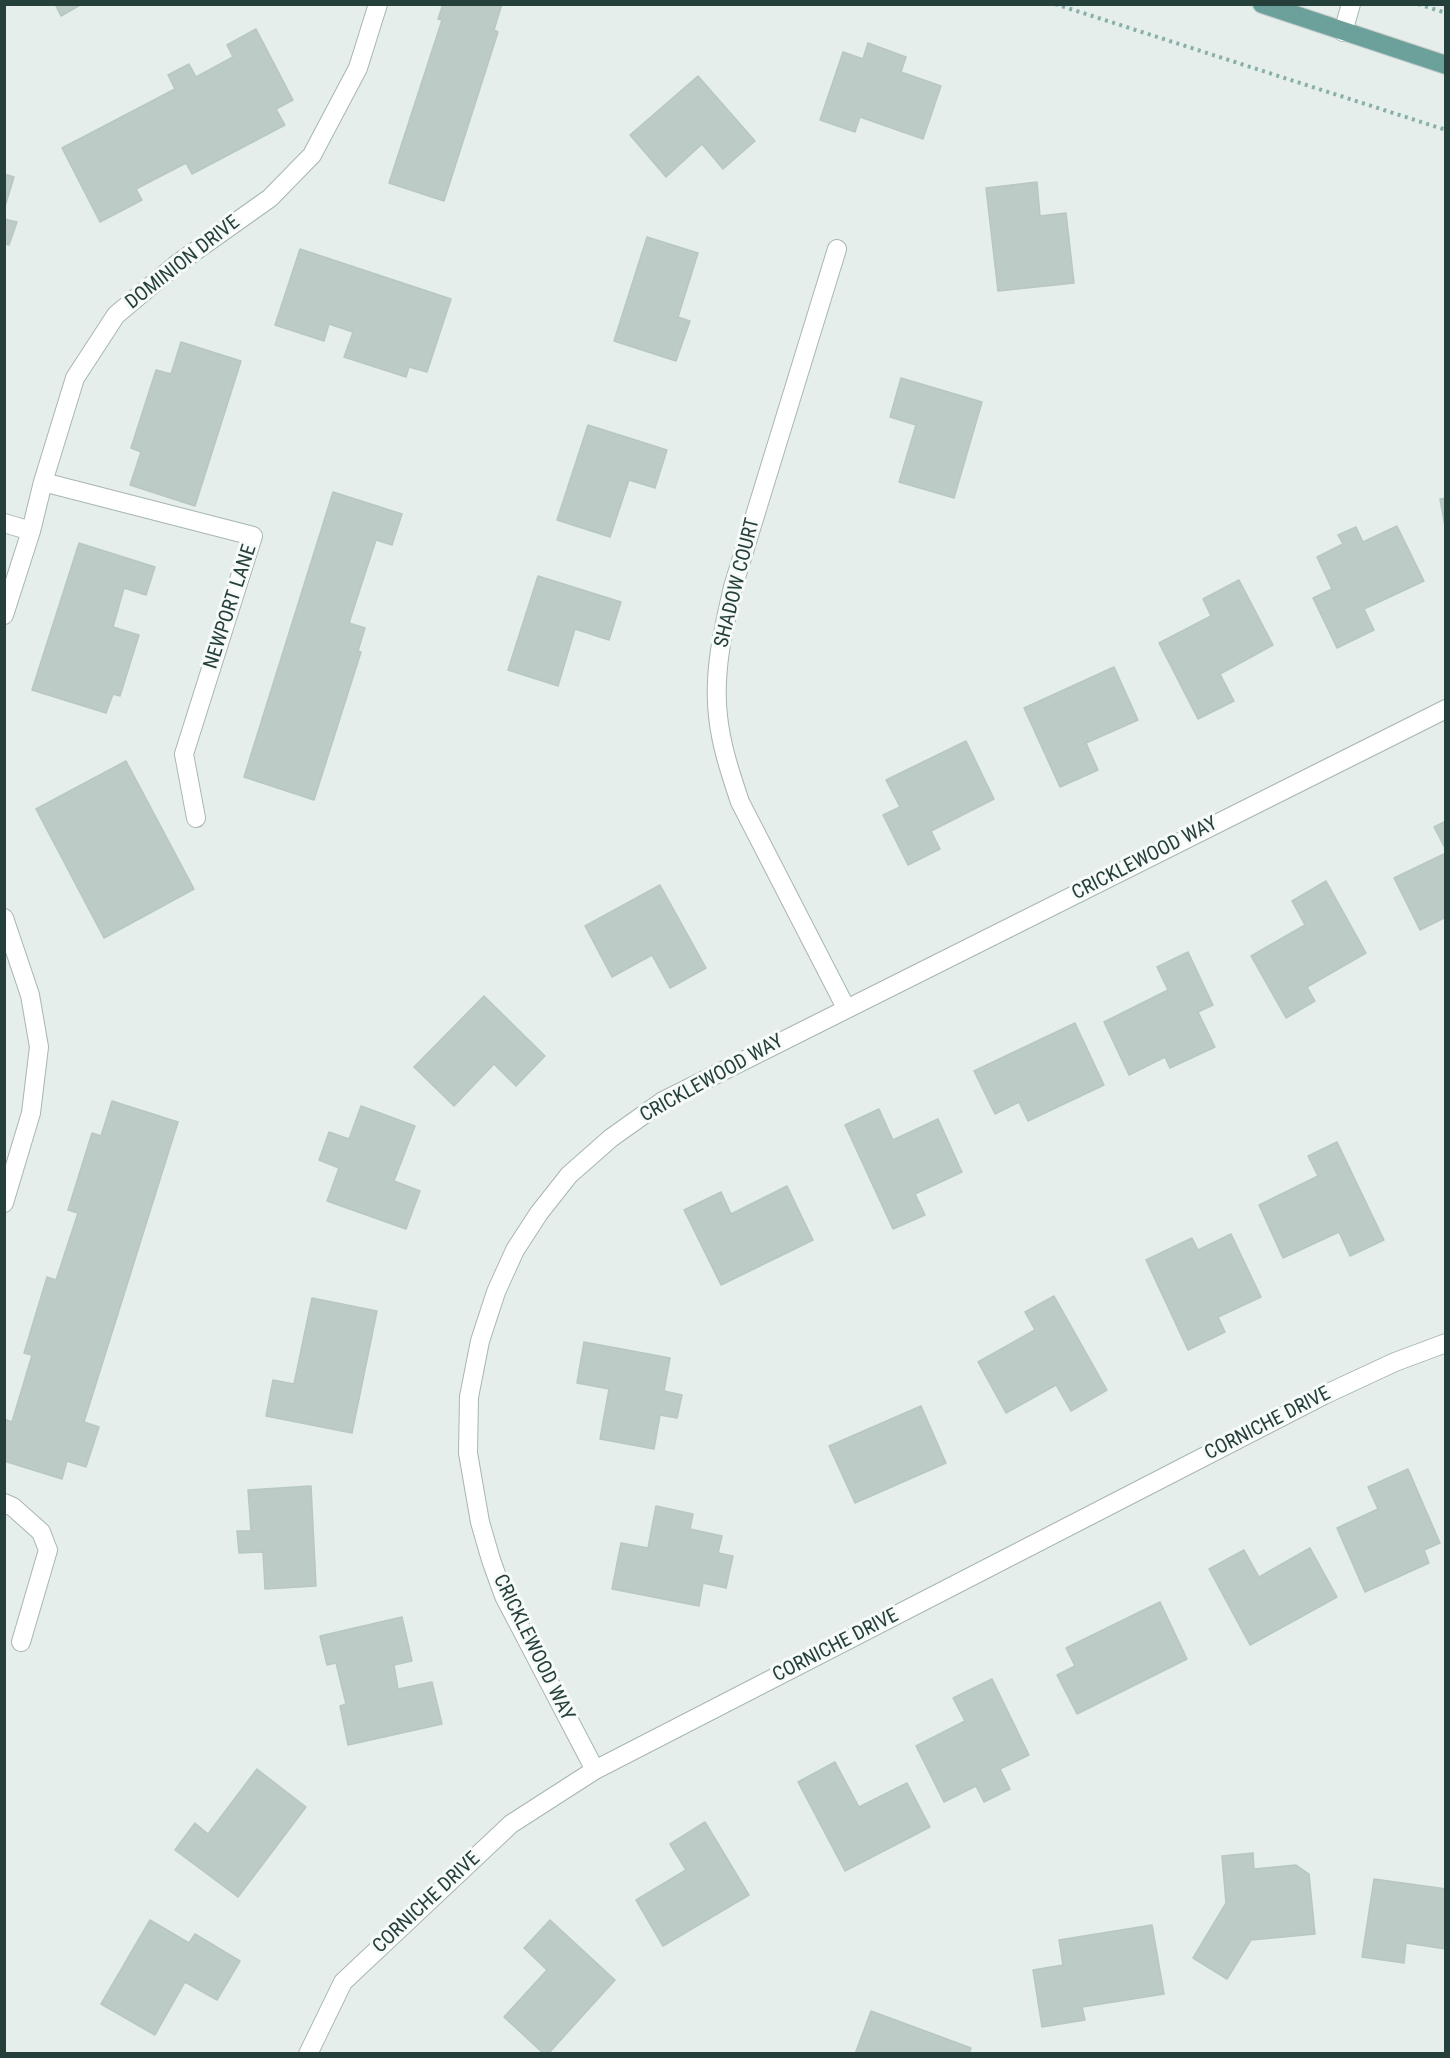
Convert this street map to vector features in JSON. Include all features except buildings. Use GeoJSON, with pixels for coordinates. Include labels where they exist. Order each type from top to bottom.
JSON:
{"type":"FeatureCollection","features":[{"type":"Feature","properties":{"kind":"main road"},"geometry":{"type":"LineString","coordinates":[[1262,4],[1446,65]]}},
{"type":"Feature","properties":{"kind":"street","name":"DOMINION DRIVE"},"geometry":{"type":"LineString","coordinates":[[4,615],[75,378],[116,315],[177,264],[270,198],[312,155],[358,68],[378,4]]}},
{"type":"Feature","properties":{"kind":"street"},"geometry":{"type":"LineString","coordinates":[[1343,32],[1351,4]]}},
{"type":"Feature","properties":{"kind":"street","name":"SHADOW COURT"},"geometry":{"type":"LineString","coordinates":[[837,249],[733,587],[723,629],[717,673],[718,717],[728,767],[740,802],[846,1008]]}},
{"type":"Feature","properties":{"kind":"street","name":"NEWPORT LANE"},"geometry":{"type":"LineString","coordinates":[[43,482],[253,536],[184,754],[196,818]]}},
{"type":"Feature","properties":{"kind":"street"},"geometry":{"type":"LineString","coordinates":[[4,523],[31,531]]}},
{"type":"Feature","properties":{"kind":"street","name":"CRICKLEWOOD WAY"},"geometry":{"type":"LineString","coordinates":[[595,1770],[504,1596],[480,1522],[468,1453],[469,1397],[480,1341],[496,1292],[515,1250],[539,1213],[569,1175],[610,1138],[663,1101],[1446,709]]}},
{"type":"Feature","properties":{"kind":"street"},"geometry":{"type":"LineString","coordinates":[[4,918],[30,995],[39,1047],[31,1113],[4,1203]]}},
{"type":"Feature","properties":{"kind":"street","name":"CORNICHE DRIVE"},"geometry":{"type":"LineString","coordinates":[[308,2054],[343,1982],[511,1824],[595,1770],[1324,1395],[1395,1362],[1446,1343]]}},
{"type":"Feature","properties":{"kind":"street"},"geometry":{"type":"LineString","coordinates":[[4,1503],[13,1507],[42,1532],[48,1550],[21,1642]]}},
{"type":"Feature","properties":{"kind":"path"},"geometry":{"type":"LineString","coordinates":[[1055,4],[1446,130]]}},
{"type":"Feature","properties":{"kind":"path"},"geometry":{"type":"LineString","coordinates":[[1418,4],[1446,14]]}}]}
